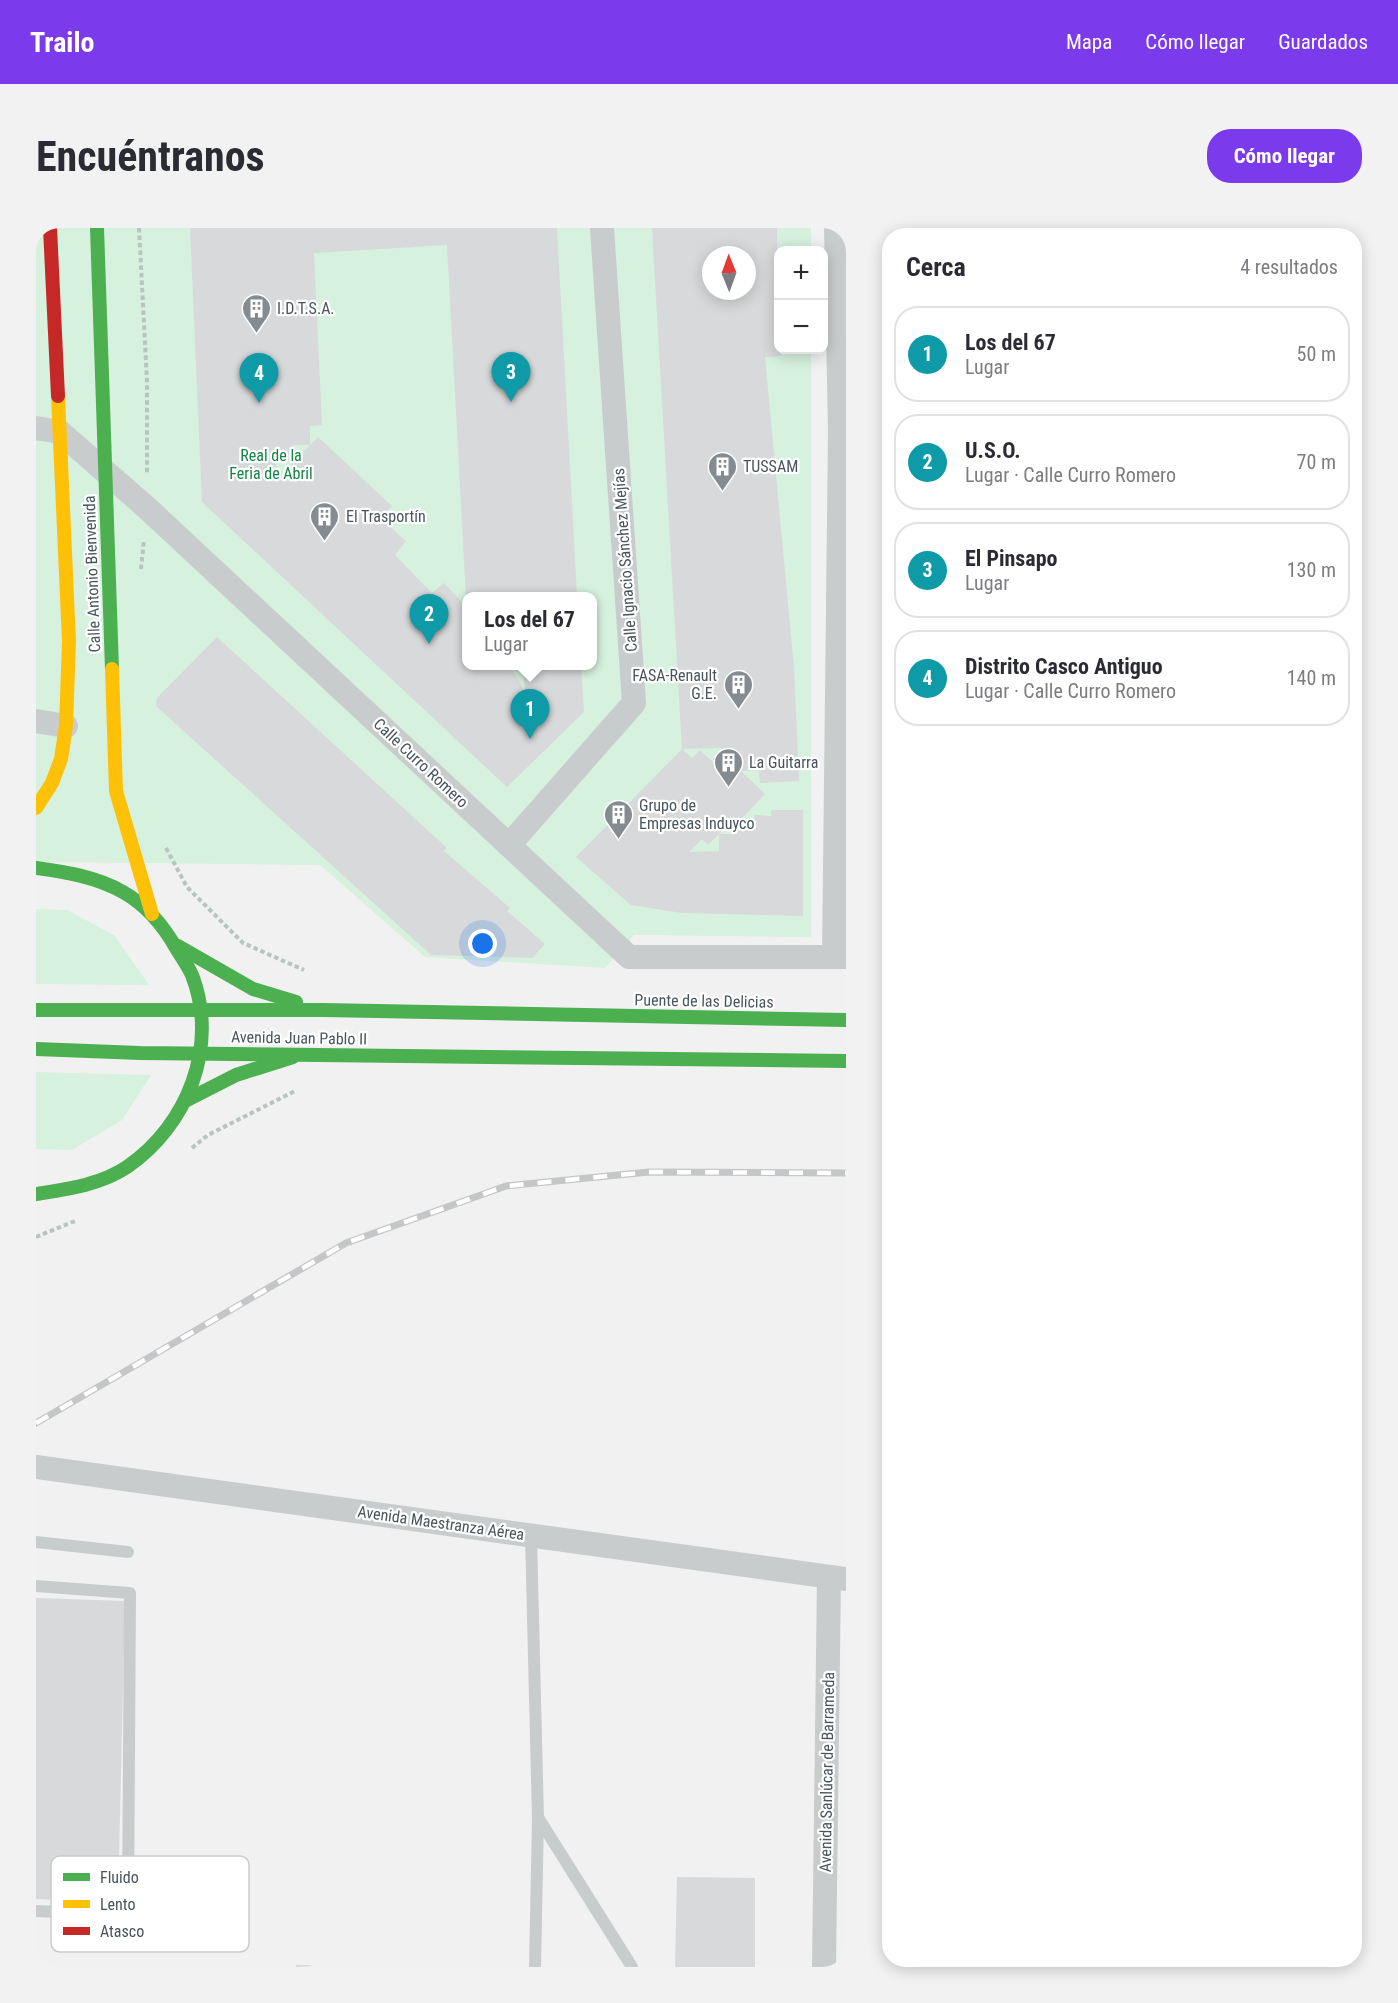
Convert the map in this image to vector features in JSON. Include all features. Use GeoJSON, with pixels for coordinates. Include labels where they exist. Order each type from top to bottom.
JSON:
{"type":"FeatureCollection","features":[{"type":"Feature","properties":{"kind":"main road","name":"Calle Antonio Bienvenida"},"geometry":{"type":"LineString","coordinates":[[36,808],[56,772],[66,726],[69,641],[50,228]]}},
{"type":"Feature","properties":{"kind":"main road","name":"Calle Antonio Bienvenida"},"geometry":{"type":"LineString","coordinates":[[97,228],[116,791],[152,914]]}},
{"type":"Feature","properties":{"kind":"main road"},"geometry":{"type":"LineString","coordinates":[[36,868],[88,877],[118,889],[152,914],[177,946],[189,966],[201,1012],[201,1053],[187,1100],[169,1130],[146,1155],[117,1175],[85,1188],[56,1205]]}},
{"type":"Feature","properties":{"kind":"main road"},"geometry":{"type":"LineString","coordinates":[[177,946],[252,989],[324,1010]]}},
{"type":"Feature","properties":{"kind":"main road","name":"Avenida Juan Pablo II"},"geometry":{"type":"LineString","coordinates":[[36,1010],[201,1012],[324,1010],[561,1016]]}},
{"type":"Feature","properties":{"kind":"main road","name":"Puente de las Delicias"},"geometry":{"type":"LineString","coordinates":[[561,1016],[846,1020]]}},
{"type":"Feature","properties":{"kind":"main road","name":"Avenida Juan Pablo II"},"geometry":{"type":"LineString","coordinates":[[36,1049],[300,1055],[846,1061]]}},
{"type":"Feature","properties":{"kind":"main road"},"geometry":{"type":"LineString","coordinates":[[187,1100],[236,1075],[300,1055]]}},
{"type":"Feature","properties":{"kind":"main road"},"geometry":{"type":"LineString","coordinates":[[36,1194],[57,1194],[85,1188]]}},
{"type":"Feature","properties":{"kind":"street","name":"Calle Ignacio Sánchez Mejías"},"geometry":{"type":"LineString","coordinates":[[509,845],[634,703],[602,228]]}},
{"type":"Feature","properties":{"kind":"street"},"geometry":{"type":"LineString","coordinates":[[836,228],[843,430],[840,957]]}},
{"type":"Feature","properties":{"kind":"street"},"geometry":{"type":"LineString","coordinates":[[36,428],[60,432]]}},
{"type":"Feature","properties":{"kind":"street","name":"Calle Curro Romero"},"geometry":{"type":"LineString","coordinates":[[60,432],[105,471],[629,957],[840,957]]}},
{"type":"Feature","properties":{"kind":"street"},"geometry":{"type":"LineString","coordinates":[[36,721],[66,726]]}},
{"type":"Feature","properties":{"kind":"street","name":"Avenida Maestranza Aérea"},"geometry":{"type":"LineString","coordinates":[[36,1467],[837,1578]]}},
{"type":"Feature","properties":{"kind":"street","name":"Avenida Sanlúcar de Barrameda"},"geometry":{"type":"LineString","coordinates":[[824,1967],[837,1578]]}},
{"type":"Feature","properties":{"kind":"lane"},"geometry":{"type":"LineString","coordinates":[[531,1536],[538,1818],[535,1967]]}},
{"type":"Feature","properties":{"kind":"lane"},"geometry":{"type":"LineString","coordinates":[[36,1542],[128,1552]]}},
{"type":"Feature","properties":{"kind":"lane"},"geometry":{"type":"LineString","coordinates":[[36,1586],[130,1593],[128,1856]]}},
{"type":"Feature","properties":{"kind":"lane"},"geometry":{"type":"LineString","coordinates":[[538,1818],[632,1967]]}},
{"type":"Feature","properties":{"kind":"lane"},"geometry":{"type":"LineString","coordinates":[[36,1911],[51,1912]]}},
{"type":"Feature","properties":{"kind":"path"},"geometry":{"type":"LineString","coordinates":[[139,228],[147,381],[147,484]]}},
{"type":"Feature","properties":{"kind":"path"},"geometry":{"type":"LineString","coordinates":[[140,574],[145,530]]}},
{"type":"Feature","properties":{"kind":"path"},"geometry":{"type":"LineString","coordinates":[[162,839],[187,887],[243,943],[309,972]]}},
{"type":"Feature","properties":{"kind":"green space","name":"Real de la Feria de Abril"},"geometry":{"type":"Polygon","coordinates":[[[36,228],[811,228],[811,246],[774,246],[774,354],[811,354],[811,937],[634,935],[605,968],[425,957],[320,865],[36,862],[36,228]]]}},
{"type":"Feature","properties":{"kind":"green space"},"geometry":{"type":"Polygon","coordinates":[[[36,909],[67,910],[114,935],[149,985],[36,984],[36,909]]]}},
{"type":"Feature","properties":{"kind":"green space"},"geometry":{"type":"Polygon","coordinates":[[[36,1072],[151,1075],[122,1120],[72,1150],[36,1149],[36,1072]]]}},
{"type":"Feature","properties":{"kind":"building"},"geometry":{"type":"Polygon","coordinates":[[[190,228],[557,228],[577,592],[466,592],[447,245],[314,253],[322,425],[310,426],[310,445],[318,437],[392,506],[380,518],[406,541],[395,555],[432,593],[444,583],[462,602],[462,670],[512,670],[525,691],[523,670],[581,670],[584,712],[507,787],[202,502],[190,228]],[[293,445],[294,461],[310,445],[293,445]],[[294,461],[276,462],[277,479],[294,461]]]}},
{"type":"Feature","properties":{"kind":"building"},"geometry":{"type":"Polygon","coordinates":[[[652,228],[777,228],[777,246],[774,246],[774,354],[782,354],[782,356],[765,357],[794,668],[799,781],[760,783],[759,771],[723,771],[722,748],[682,749],[652,228]]]}},
{"type":"Feature","properties":{"kind":"building"},"geometry":{"type":"Polygon","coordinates":[[[217,637],[447,848],[444,851],[510,908],[507,911],[545,944],[532,958],[431,955],[156,706],[157,698],[217,637]]]}},
{"type":"Feature","properties":{"kind":"building"},"geometry":{"type":"Polygon","coordinates":[[[682,749],[692,758],[700,750],[733,780],[741,771],[765,794],[737,824],[754,824],[755,815],[771,816],[771,810],[803,810],[803,916],[682,913],[631,905],[576,857],[682,749]],[[734,821],[719,834],[737,834],[737,824],[734,821]],[[719,834],[708,845],[702,839],[689,852],[719,851],[719,834]]]}},
{"type":"Feature","properties":{"kind":"building"},"geometry":{"type":"Polygon","coordinates":[[[36,1598],[125,1601],[119,1856],[51,1856],[51,1900],[36,1899],[36,1598]]]}},
{"type":"Feature","properties":{"kind":"building"},"geometry":{"type":"Polygon","coordinates":[[[677,1877],[755,1878],[755,1967],[675,1967],[677,1877]]]}},
{"type":"Feature","properties":{"kind":"building"},"geometry":{"type":"Polygon","coordinates":[[[296,1965],[308,1965],[314,1966],[296,1967],[296,1965]]]}},
{"type":"Feature","properties":{"kind":"railway"},"geometry":{"type":"LineString","coordinates":[[36,1423],[346,1243],[506,1186],[649,1172],[846,1173]]}},
{"type":"Feature","properties":{"kind":"traffic: fast"},"geometry":{"type":"LineString","coordinates":[[97,228],[112,669]]}},
{"type":"Feature","properties":{"kind":"traffic: fast"},"geometry":{"type":"LineString","coordinates":[[36,868],[70,873],[103,882],[131,897],[146,909],[165,931],[192,975],[199,1002],[202,1029],[199,1056],[192,1082],[181,1107],[167,1129],[148,1150],[127,1167],[106,1178],[36,1194]]}},
{"type":"Feature","properties":{"kind":"traffic: fast"},"geometry":{"type":"LineString","coordinates":[[178,946],[253,989],[296,1002]]}},
{"type":"Feature","properties":{"kind":"traffic: fast"},"geometry":{"type":"LineString","coordinates":[[36,1010],[323,1010],[846,1020]]}},
{"type":"Feature","properties":{"kind":"traffic: fast"},"geometry":{"type":"LineString","coordinates":[[36,1049],[140,1053],[846,1061]]}},
{"type":"Feature","properties":{"kind":"traffic: fast"},"geometry":{"type":"LineString","coordinates":[[187,1100],[236,1075],[293,1057]]}},
{"type":"Feature","properties":{"kind":"traffic: slow"},"geometry":{"type":"LineString","coordinates":[[36,808],[52,783],[61,759],[66,726],[69,641],[58,396]]}},
{"type":"Feature","properties":{"kind":"traffic: slow"},"geometry":{"type":"LineString","coordinates":[[112,669],[116,791],[152,914]]}},
{"type":"Feature","properties":{"kind":"traffic: jam"},"geometry":{"type":"LineString","coordinates":[[50,228],[58,396]]}},
{"type":"Feature","properties":{"kind":"place","name":"I.D.T.S.A."},"geometry":{"type":"Point","coordinates":[256,334]}},
{"type":"Feature","properties":{"kind":"place","name":"El Pinsapo"},"geometry":{"type":"Point","coordinates":[511,402]}},
{"type":"Feature","properties":{"kind":"place","name":"Distrito Casco Antiguo"},"geometry":{"type":"Point","coordinates":[259,403]}},
{"type":"Feature","properties":{"kind":"place","name":"TUSSAM"},"geometry":{"type":"Point","coordinates":[722,492]}},
{"type":"Feature","properties":{"kind":"place","name":"El Trasportín"},"geometry":{"type":"Point","coordinates":[325,542]}},
{"type":"Feature","properties":{"kind":"place","name":"U.S.O."},"geometry":{"type":"Point","coordinates":[429,644]}},
{"type":"Feature","properties":{"kind":"place","name":"FASA-Renault G.E."},"geometry":{"type":"Point","coordinates":[738,710]}},
{"type":"Feature","properties":{"kind":"place","name":"Los del 67"},"geometry":{"type":"Point","coordinates":[530,739]}},
{"type":"Feature","properties":{"kind":"place","name":"La Guitarra"},"geometry":{"type":"Point","coordinates":[728,788]}},
{"type":"Feature","properties":{"kind":"place","name":"Grupo de Empresas Induyco"},"geometry":{"type":"Point","coordinates":[618,840]}}]}
